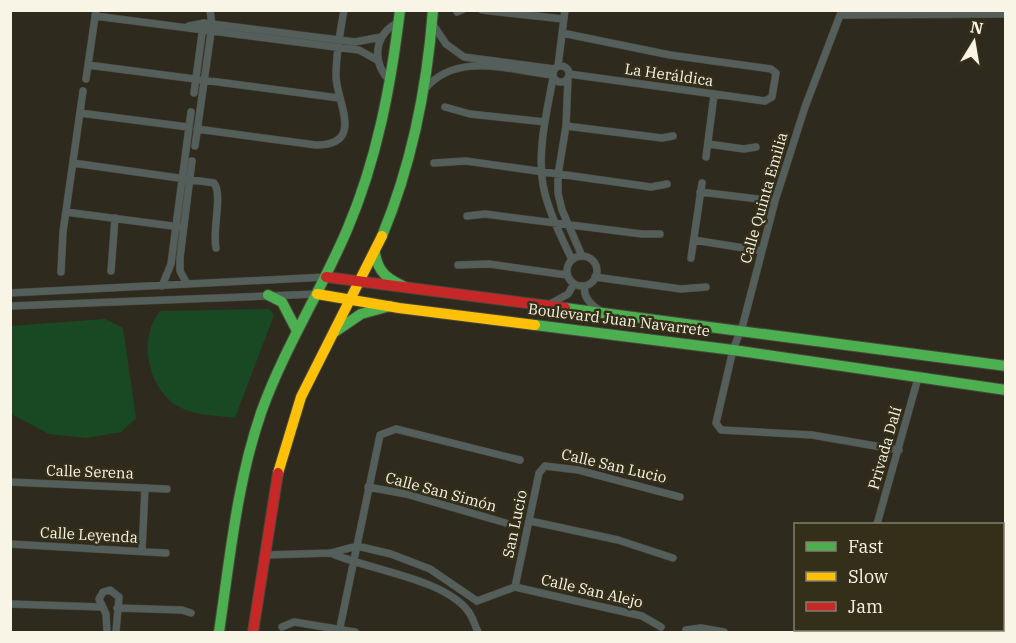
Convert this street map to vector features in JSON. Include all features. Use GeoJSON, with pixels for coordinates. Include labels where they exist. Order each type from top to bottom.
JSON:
{"type":"FeatureCollection","features":[{"type":"Feature","properties":{"kind":"main road"},"geometry":{"type":"LineString","coordinates":[[219,633],[243,482],[262,412],[297,331],[326,277],[348,227],[370,163],[390,81],[400,10]]}},
{"type":"Feature","properties":{"kind":"main road"},"geometry":{"type":"LineString","coordinates":[[253,633],[265,555],[290,429],[301,398],[331,335],[375,253],[390,216],[412,150],[424,91],[432,16]]}},
{"type":"Feature","properties":{"kind":"main road"},"geometry":{"type":"LineString","coordinates":[[375,253],[378,270],[382,275],[405,287]]}},
{"type":"Feature","properties":{"kind":"main road","name":"Boulevard Juan Navarrete"},"geometry":{"type":"LineString","coordinates":[[326,277],[1005,366]]}},
{"type":"Feature","properties":{"kind":"main road"},"geometry":{"type":"LineString","coordinates":[[331,335],[361,314],[387,305],[381,295],[389,285]]}},
{"type":"Feature","properties":{"kind":"main road","name":"Boulevard Juan Navarrete"},"geometry":{"type":"LineString","coordinates":[[317,294],[733,350],[1005,390]]}},
{"type":"Feature","properties":{"kind":"main road"},"geometry":{"type":"LineString","coordinates":[[268,295],[282,302],[297,331]]}},
{"type":"Feature","properties":{"kind":"street"},"geometry":{"type":"LineString","coordinates":[[197,129],[326,145],[340,136],[345,126],[346,112],[339,98],[336,82],[338,44],[344,10]]}},
{"type":"Feature","properties":{"kind":"street"},"geometry":{"type":"LineString","coordinates":[[482,10],[563,19]]}},
{"type":"Feature","properties":{"kind":"street"},"geometry":{"type":"LineString","coordinates":[[565,10],[545,122],[542,173],[544,190],[572,260]]}},
{"type":"Feature","properties":{"kind":"street"},"geometry":{"type":"LineString","coordinates":[[194,93],[210,12]]}},
{"type":"Feature","properties":{"kind":"street"},"geometry":{"type":"LineString","coordinates":[[86,79],[96,13],[338,44],[364,52],[377,60],[390,81]]}},
{"type":"Feature","properties":{"kind":"street"},"geometry":{"type":"LineString","coordinates":[[842,13],[1005,14]]}},
{"type":"Feature","properties":{"kind":"street","name":"Calle Quinta Emilia"},"geometry":{"type":"LineString","coordinates":[[842,13],[817,75],[775,201],[741,330],[733,350],[717,428],[812,435],[899,450]]}},
{"type":"Feature","properties":{"kind":"street"},"geometry":{"type":"LineString","coordinates":[[432,16],[446,45],[459,55],[554,72]]}},
{"type":"Feature","properties":{"kind":"street"},"geometry":{"type":"LineString","coordinates":[[338,44],[381,37],[399,22]]}},
{"type":"Feature","properties":{"kind":"street"},"geometry":{"type":"LineString","coordinates":[[195,146],[204,81],[207,28]]}},
{"type":"Feature","properties":{"kind":"street","name":"La Heráldica"},"geometry":{"type":"LineString","coordinates":[[554,72],[559,82],[569,76],[714,95],[765,100],[772,97],[776,73],[771,69],[670,55],[562,33]]}},
{"type":"Feature","properties":{"kind":"street"},"geometry":{"type":"LineString","coordinates":[[377,60],[381,37]]}},
{"type":"Feature","properties":{"kind":"street"},"geometry":{"type":"LineString","coordinates":[[458,67],[459,55]]}},
{"type":"Feature","properties":{"kind":"street"},"geometry":{"type":"LineString","coordinates":[[88,65],[339,98]]}},
{"type":"Feature","properties":{"kind":"street"},"geometry":{"type":"LineString","coordinates":[[424,91],[439,75],[458,67],[478,66],[554,72],[567,68],[569,76],[566,126],[558,175],[559,200],[582,256],[594,263],[595,277]]}},
{"type":"Feature","properties":{"kind":"street"},"geometry":{"type":"LineString","coordinates":[[61,272],[66,212],[83,92]]}},
{"type":"Feature","properties":{"kind":"street"},"geometry":{"type":"LineString","coordinates":[[706,157],[714,95]]}},
{"type":"Feature","properties":{"kind":"street"},"geometry":{"type":"LineString","coordinates":[[445,107],[470,114],[545,122]]}},
{"type":"Feature","properties":{"kind":"street"},"geometry":{"type":"LineString","coordinates":[[180,227],[182,177],[191,112]]}},
{"type":"Feature","properties":{"kind":"street"},"geometry":{"type":"LineString","coordinates":[[80,113],[188,127]]}},
{"type":"Feature","properties":{"kind":"street"},"geometry":{"type":"LineString","coordinates":[[566,126],[662,138],[673,136]]}},
{"type":"Feature","properties":{"kind":"street"},"geometry":{"type":"LineString","coordinates":[[708,144],[744,149],[756,147]]}},
{"type":"Feature","properties":{"kind":"street"},"geometry":{"type":"LineString","coordinates":[[434,163],[459,160],[651,187],[667,184]]}},
{"type":"Feature","properties":{"kind":"street"},"geometry":{"type":"LineString","coordinates":[[162,286],[175,264],[192,161]]}},
{"type":"Feature","properties":{"kind":"street"},"geometry":{"type":"LineString","coordinates":[[74,163],[209,180],[217,185],[214,227],[216,248]]}},
{"type":"Feature","properties":{"kind":"street"},"geometry":{"type":"LineString","coordinates":[[691,258],[702,183]]}},
{"type":"Feature","properties":{"kind":"street"},"geometry":{"type":"LineString","coordinates":[[700,192],[775,201]]}},
{"type":"Feature","properties":{"kind":"street"},"geometry":{"type":"LineString","coordinates":[[66,212],[180,227]]}},
{"type":"Feature","properties":{"kind":"street"},"geometry":{"type":"LineString","coordinates":[[467,216],[485,214],[642,234],[660,234]]}},
{"type":"Feature","properties":{"kind":"street"},"geometry":{"type":"LineString","coordinates":[[111,271],[115,218]]}},
{"type":"Feature","properties":{"kind":"street"},"geometry":{"type":"LineString","coordinates":[[694,240],[762,251]]}},
{"type":"Feature","properties":{"kind":"street"},"geometry":{"type":"LineString","coordinates":[[582,256],[572,260],[567,267],[567,275],[574,284],[585,286]]}},
{"type":"Feature","properties":{"kind":"street"},"geometry":{"type":"LineString","coordinates":[[175,264],[187,284]]}},
{"type":"Feature","properties":{"kind":"street"},"geometry":{"type":"LineString","coordinates":[[458,265],[489,264],[567,275]]}},
{"type":"Feature","properties":{"kind":"street"},"geometry":{"type":"LineString","coordinates":[[10,293],[326,277]]}},
{"type":"Feature","properties":{"kind":"street"},"geometry":{"type":"LineString","coordinates":[[604,313],[589,302],[584,292],[585,286],[595,277],[681,289],[706,287]]}},
{"type":"Feature","properties":{"kind":"street"},"geometry":{"type":"LineString","coordinates":[[547,305],[564,298],[574,284]]}},
{"type":"Feature","properties":{"kind":"street"},"geometry":{"type":"LineString","coordinates":[[42,291],[42,306]]}},
{"type":"Feature","properties":{"kind":"street"},"geometry":{"type":"LineString","coordinates":[[10,306],[317,294]]}},
{"type":"Feature","properties":{"kind":"street","name":"Privada Dalí"},"geometry":{"type":"LineString","coordinates":[[877,523],[918,378]]}},
{"type":"Feature","properties":{"kind":"street"},"geometry":{"type":"LineString","coordinates":[[340,631],[377,441],[386,431],[396,429],[519,460]]}},
{"type":"Feature","properties":{"kind":"street","name":"Calle San Lucio"},"geometry":{"type":"LineString","coordinates":[[542,467],[550,465],[578,470],[680,497]]}},
{"type":"Feature","properties":{"kind":"street","name":"San Lucio"},"geometry":{"type":"LineString","coordinates":[[515,587],[542,467]]}},
{"type":"Feature","properties":{"kind":"street","name":"Calle Serena"},"geometry":{"type":"LineString","coordinates":[[10,482],[167,489]]}},
{"type":"Feature","properties":{"kind":"street","name":"Calle San Simón"},"geometry":{"type":"LineString","coordinates":[[368,487],[406,494],[506,523]]}},
{"type":"Feature","properties":{"kind":"street"},"geometry":{"type":"LineString","coordinates":[[142,551],[145,488]]}},
{"type":"Feature","properties":{"kind":"street"},"geometry":{"type":"LineString","coordinates":[[530,521],[618,540],[673,558]]}},
{"type":"Feature","properties":{"kind":"street","name":"Calle Leyenda"},"geometry":{"type":"LineString","coordinates":[[10,544],[166,553]]}},
{"type":"Feature","properties":{"kind":"street"},"geometry":{"type":"LineString","coordinates":[[265,555],[332,553],[357,546],[391,554],[430,569],[477,600]]}},
{"type":"Feature","properties":{"kind":"street"},"geometry":{"type":"LineString","coordinates":[[332,553],[353,563],[406,576],[445,594],[468,611],[478,633]]}},
{"type":"Feature","properties":{"kind":"street"},"geometry":{"type":"LineString","coordinates":[[468,611],[477,600],[515,587]]}},
{"type":"Feature","properties":{"kind":"street","name":"Calle San Alejo"},"geometry":{"type":"LineString","coordinates":[[515,587],[642,616],[661,627]]}},
{"type":"Feature","properties":{"kind":"street"},"geometry":{"type":"LineString","coordinates":[[107,633],[106,614],[100,595],[110,590],[119,597],[116,633]]}},
{"type":"Feature","properties":{"kind":"street"},"geometry":{"type":"LineString","coordinates":[[10,604],[102,607]]}},
{"type":"Feature","properties":{"kind":"street"},"geometry":{"type":"LineString","coordinates":[[117,608],[182,610],[191,613]]}},
{"type":"Feature","properties":{"kind":"street"},"geometry":{"type":"LineString","coordinates":[[282,627],[294,622],[355,633]]}},
{"type":"Feature","properties":{"kind":"street"},"geometry":{"type":"LineString","coordinates":[[686,630],[704,629],[724,633]]}},
{"type":"Feature","properties":{"kind":"green space"},"geometry":{"type":"Polygon","coordinates":[[[269,309],[274,315],[235,418],[205,415],[183,409],[166,397],[152,374],[148,348],[149,334],[160,311],[269,309]]]}},
{"type":"Feature","properties":{"kind":"green space"},"geometry":{"type":"Polygon","coordinates":[[[105,319],[123,328],[136,418],[121,432],[87,438],[49,434],[13,415],[10,410],[11,326],[105,319]]]}},
{"type":"Feature","properties":{"kind":"traffic: fast"},"geometry":{"type":"LineString","coordinates":[[219,632],[235,520],[253,437],[281,364],[337,253],[358,204],[381,122],[400,10]]}},
{"type":"Feature","properties":{"kind":"traffic: fast"},"geometry":{"type":"LineString","coordinates":[[382,236],[410,153],[427,68],[433,10]]}},
{"type":"Feature","properties":{"kind":"traffic: fast"},"geometry":{"type":"LineString","coordinates":[[375,253],[381,270],[405,287]]}},
{"type":"Feature","properties":{"kind":"traffic: fast"},"geometry":{"type":"LineString","coordinates":[[268,295],[282,302],[297,331]]}},
{"type":"Feature","properties":{"kind":"traffic: fast"},"geometry":{"type":"LineString","coordinates":[[336,331],[361,314],[390,306]]}},
{"type":"Feature","properties":{"kind":"traffic: fast"},"geometry":{"type":"LineString","coordinates":[[565,308],[1006,366]]}},
{"type":"Feature","properties":{"kind":"traffic: fast"},"geometry":{"type":"LineString","coordinates":[[535,325],[733,350],[1006,390]]}},
{"type":"Feature","properties":{"kind":"traffic: slow"},"geometry":{"type":"LineString","coordinates":[[278,473],[301,397],[382,236]]}},
{"type":"Feature","properties":{"kind":"traffic: slow"},"geometry":{"type":"LineString","coordinates":[[317,294],[399,308],[535,325]]}},
{"type":"Feature","properties":{"kind":"traffic: jam"},"geometry":{"type":"LineString","coordinates":[[326,277],[565,308]]}},
{"type":"Feature","properties":{"kind":"traffic: jam"},"geometry":{"type":"LineString","coordinates":[[253,632],[278,473]]}}]}
